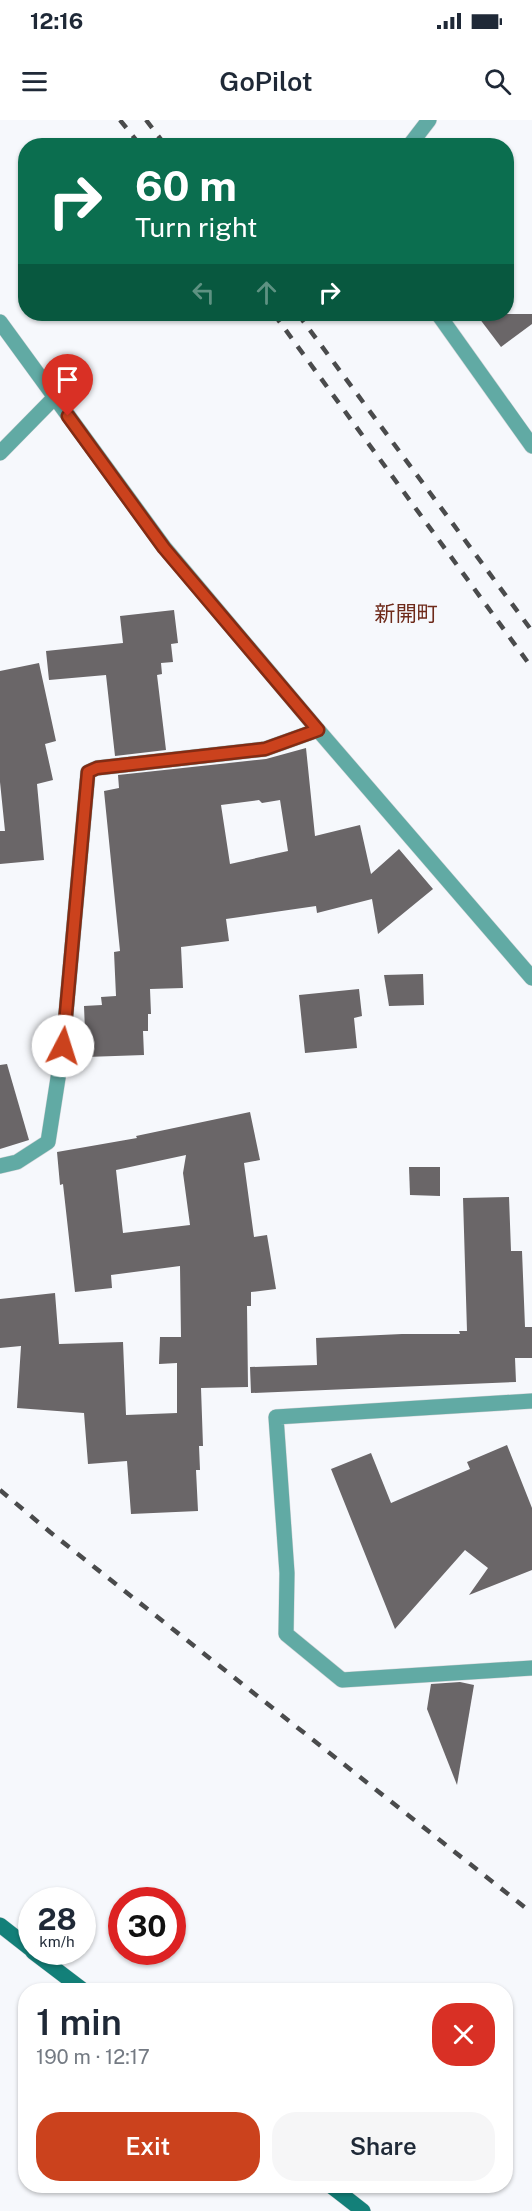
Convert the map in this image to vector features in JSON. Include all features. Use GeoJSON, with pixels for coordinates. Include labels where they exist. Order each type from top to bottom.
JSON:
{"type":"FeatureCollection","features":[{"type":"Feature","properties":{"kind":"street"},"geometry":{"type":"LineString","coordinates":[[415,138],[429,120]]}},
{"type":"Feature","properties":{"kind":"street"},"geometry":{"type":"LineString","coordinates":[[443,321],[532,446]]}},
{"type":"Feature","properties":{"kind":"street"},"geometry":{"type":"LineString","coordinates":[[0,322],[164,548],[532,978]]}},
{"type":"Feature","properties":{"kind":"street"},"geometry":{"type":"LineString","coordinates":[[0,453],[54,398]]}},
{"type":"Feature","properties":{"kind":"street"},"geometry":{"type":"LineString","coordinates":[[0,1166],[17,1162],[48,1142],[63,1046],[88,772],[97,768],[265,749],[318,730]]}},
{"type":"Feature","properties":{"kind":"street"},"geometry":{"type":"LineString","coordinates":[[532,1401],[276,1417],[287,1573],[286,1634],[342,1680],[532,1668]]}},
{"type":"Feature","properties":{"kind":"street"},"geometry":{"type":"LineString","coordinates":[[0,1925],[18,1940]]}},
{"type":"Feature","properties":{"kind":"street"},"geometry":{"type":"LineString","coordinates":[[50,1965],[74,1983]]}},
{"type":"Feature","properties":{"kind":"street"},"geometry":{"type":"LineString","coordinates":[[340,2193],[363,2211]]}},
{"type":"Feature","properties":{"kind":"building"},"geometry":{"type":"Polygon","coordinates":[[[514,314],[532,314],[532,324],[501,347],[481,321],[514,321],[514,314]]]}},
{"type":"Feature","properties":{"kind":"building"},"geometry":{"type":"Polygon","coordinates":[[[174,610],[178,643],[171,644],[173,662],[161,663],[162,674],[157,675],[166,750],[115,756],[106,675],[49,680],[46,651],[123,643],[120,616],[174,610]]]}},
{"type":"Feature","properties":{"kind":"building"},"geometry":{"type":"Polygon","coordinates":[[[39,663],[56,741],[45,744],[53,780],[37,784],[44,860],[0,864],[0,831],[5,831],[0,782],[0,671],[39,663]]]}},
{"type":"Feature","properties":{"kind":"building"},"geometry":{"type":"Polygon","coordinates":[[[306,748],[315,836],[360,825],[371,874],[399,849],[433,889],[378,934],[372,899],[317,913],[316,906],[226,919],[229,941],[181,947],[183,988],[150,989],[151,1014],[148,1014],[148,1031],[143,1031],[144,1055],[86,1057],[84,1006],[102,1005],[101,997],[116,996],[114,952],[120,951],[104,791],[119,788],[118,775],[266,759],[306,748]],[[259,800],[221,805],[230,864],[288,851],[280,800],[262,803],[259,800]]]}},
{"type":"Feature","properties":{"kind":"building"},"geometry":{"type":"Polygon","coordinates":[[[423,974],[424,1005],[389,1006],[384,975],[423,974]]]}},
{"type":"Feature","properties":{"kind":"building"},"geometry":{"type":"Polygon","coordinates":[[[359,989],[362,1016],[354,1018],[357,1048],[305,1053],[299,995],[359,989]]]}},
{"type":"Feature","properties":{"kind":"building"},"geometry":{"type":"Polygon","coordinates":[[[7,1064],[29,1140],[0,1149],[0,1065],[7,1064]]]}},
{"type":"Feature","properties":{"kind":"building"},"geometry":{"type":"Polygon","coordinates":[[[250,1112],[260,1160],[244,1163],[254,1237],[267,1235],[276,1289],[251,1292],[251,1306],[247,1306],[248,1387],[201,1388],[203,1446],[199,1446],[200,1470],[196,1470],[198,1511],[131,1514],[127,1461],[88,1464],[84,1413],[17,1408],[21,1346],[0,1348],[0,1299],[55,1293],[59,1344],[123,1342],[126,1415],[177,1413],[177,1363],[159,1364],[160,1337],[181,1337],[180,1266],[111,1275],[112,1288],[75,1292],[63,1184],[60,1185],[57,1152],[137,1138],[136,1136],[250,1112]],[[186,1155],[116,1170],[123,1233],[190,1225],[183,1173],[186,1155]]]}},
{"type":"Feature","properties":{"kind":"building"},"geometry":{"type":"Polygon","coordinates":[[[409,1167],[440,1167],[440,1196],[410,1195],[409,1167]]]}},
{"type":"Feature","properties":{"kind":"building"},"geometry":{"type":"Polygon","coordinates":[[[509,1197],[511,1251],[522,1251],[525,1327],[532,1327],[532,1358],[515,1358],[516,1382],[251,1393],[250,1367],[317,1365],[316,1338],[460,1334],[459,1331],[467,1331],[463,1198],[509,1197]]]}},
{"type":"Feature","properties":{"kind":"building"},"geometry":{"type":"Polygon","coordinates":[[[507,1445],[532,1508],[532,1570],[469,1595],[488,1568],[465,1550],[395,1629],[331,1469],[371,1453],[391,1503],[470,1469],[467,1462],[507,1445]]]}},
{"type":"Feature","properties":{"kind":"building"},"geometry":{"type":"Polygon","coordinates":[[[460,1682],[474,1685],[457,1785],[427,1709],[431,1684],[460,1682]]]}},
{"type":"Feature","properties":{"kind":"railway"},"geometry":{"type":"LineString","coordinates":[[120,120],[135,138]]}},
{"type":"Feature","properties":{"kind":"railway"},"geometry":{"type":"LineString","coordinates":[[146,120],[160,138]]}},
{"type":"Feature","properties":{"kind":"railway"},"geometry":{"type":"LineString","coordinates":[[279,321],[532,668]]}},
{"type":"Feature","properties":{"kind":"railway"},"geometry":{"type":"LineString","coordinates":[[303,321],[532,631]]}},
{"type":"Feature","properties":{"kind":"railway"},"geometry":{"type":"LineString","coordinates":[[0,1490],[532,1913]]}},
{"type":"Feature","properties":{"kind":"district","name":"新開町"},"geometry":{"type":"Point","coordinates":[406,614]}},
{"type":"Feature","properties":{"kind":"route"},"geometry":{"type":"LineString","coordinates":[[63,1046],[88,772],[97,768],[265,749],[318,730],[164,548],[68,416]]}}]}
